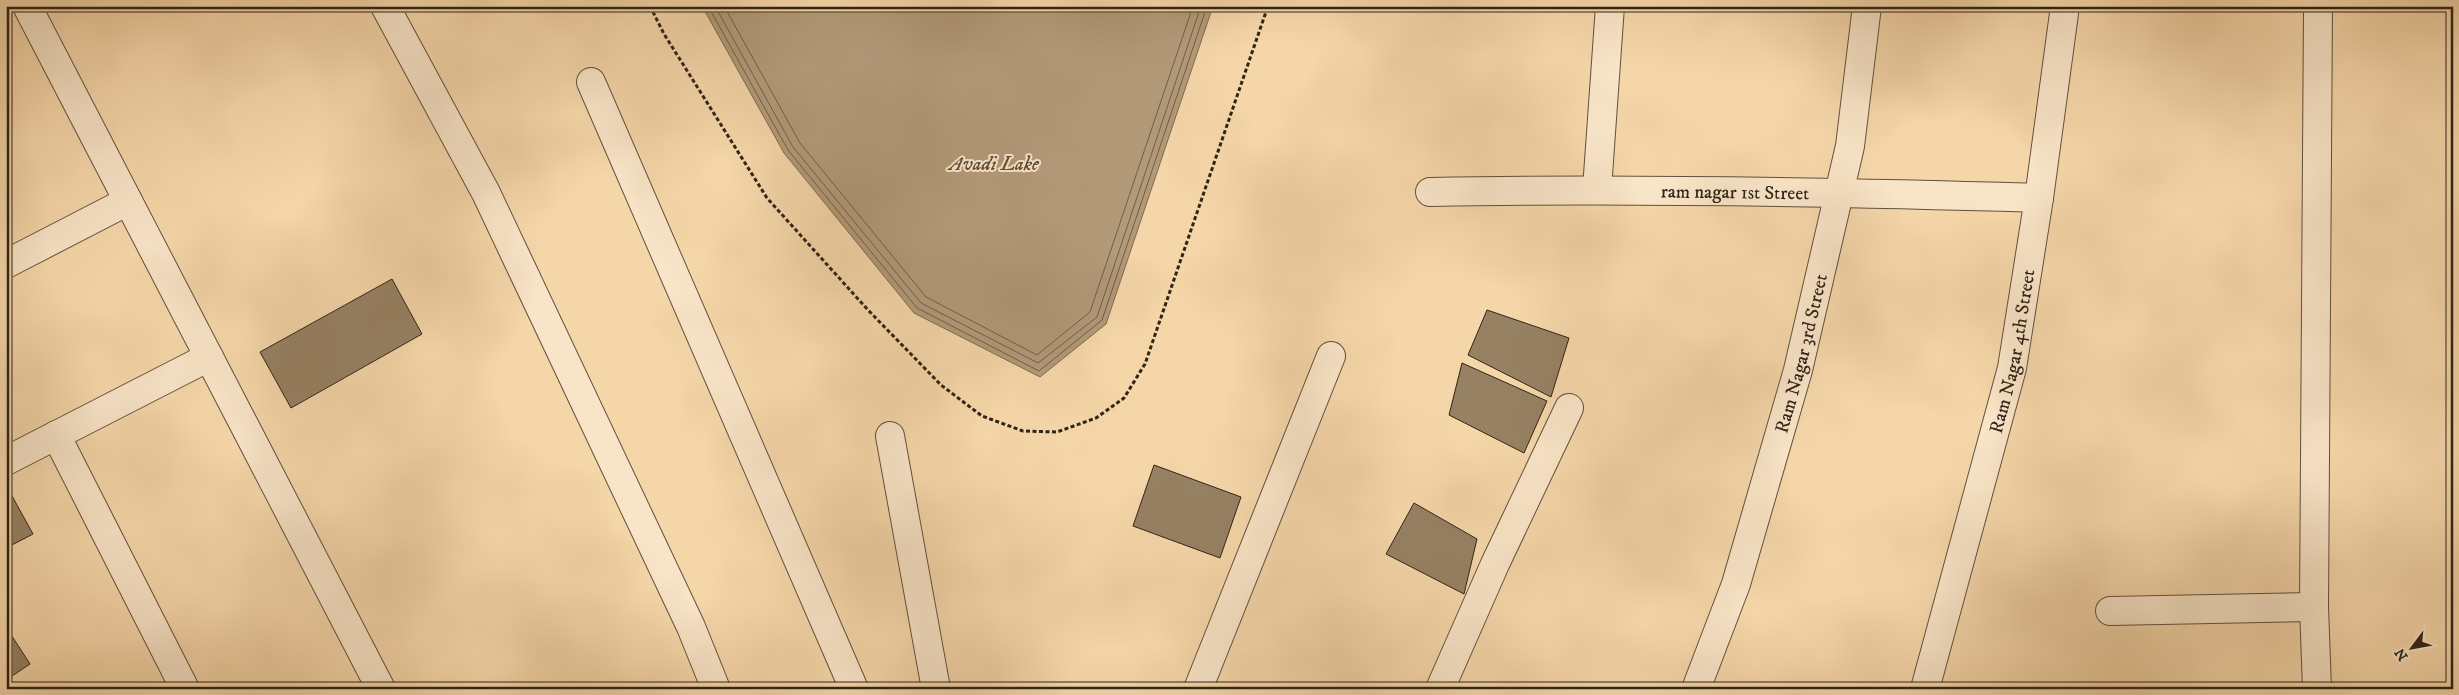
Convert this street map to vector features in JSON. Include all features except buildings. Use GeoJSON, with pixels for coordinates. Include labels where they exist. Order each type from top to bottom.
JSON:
{"type":"FeatureCollection","features":[{"type":"Feature","properties":{"kind":"street"},"geometry":{"type":"LineString","coordinates":[[27,6],[381,689]]}},
{"type":"Feature","properties":{"kind":"street"},"geometry":{"type":"LineString","coordinates":[[385,6],[486,193],[691,627],[716,689]]}},
{"type":"Feature","properties":{"kind":"street"},"geometry":{"type":"LineString","coordinates":[[1597,189],[1610,6]]}},
{"type":"Feature","properties":{"kind":"street","name":"Ram Nagar 3rd Street"},"geometry":{"type":"LineString","coordinates":[[1696,689],[1736,584],[1798,370],[1850,146],[1867,6]]}},
{"type":"Feature","properties":{"kind":"street","name":"Ram Nagar 4th Street"},"geometry":{"type":"LineString","coordinates":[[1925,689],[2012,368],[2039,198],[2065,6]]}},
{"type":"Feature","properties":{"kind":"street"},"geometry":{"type":"LineString","coordinates":[[2317,689],[2314,607],[2318,6]]}},
{"type":"Feature","properties":{"kind":"street"},"geometry":{"type":"LineString","coordinates":[[590,82],[854,689]]}},
{"type":"Feature","properties":{"kind":"street","name":"ram nagar 1st Street"},"geometry":{"type":"LineString","coordinates":[[1430,192],[1597,189],[1838,192],[2039,198]]}},
{"type":"Feature","properties":{"kind":"street"},"geometry":{"type":"LineString","coordinates":[[6,264],[128,201]]}},
{"type":"Feature","properties":{"kind":"street"},"geometry":{"type":"LineString","coordinates":[[1198,689],[1331,356]]}},
{"type":"Feature","properties":{"kind":"street"},"geometry":{"type":"LineString","coordinates":[[6,461],[209,357]]}},
{"type":"Feature","properties":{"kind":"street"},"geometry":{"type":"LineString","coordinates":[[1440,689],[1495,564],[1569,408]]}},
{"type":"Feature","properties":{"kind":"street"},"geometry":{"type":"LineString","coordinates":[[56,435],[185,689]]}},
{"type":"Feature","properties":{"kind":"street"},"geometry":{"type":"LineString","coordinates":[[890,436],[936,689]]}},
{"type":"Feature","properties":{"kind":"street"},"geometry":{"type":"LineString","coordinates":[[2110,611],[2314,607]]}},
{"type":"Feature","properties":{"kind":"path"},"geometry":{"type":"LineString","coordinates":[[650,6],[664,34],[767,198],[868,310],[941,385],[982,416],[1023,431],[1057,432],[1096,418],[1124,398],[1145,364],[1268,6]]}},
{"type":"Feature","properties":{"kind":"water","name":"Avadi Lake"},"geometry":{"type":"Polygon","coordinates":[[[702,6],[1213,6],[1106,324],[1040,377],[914,313],[784,153],[702,6]]]}}]}
